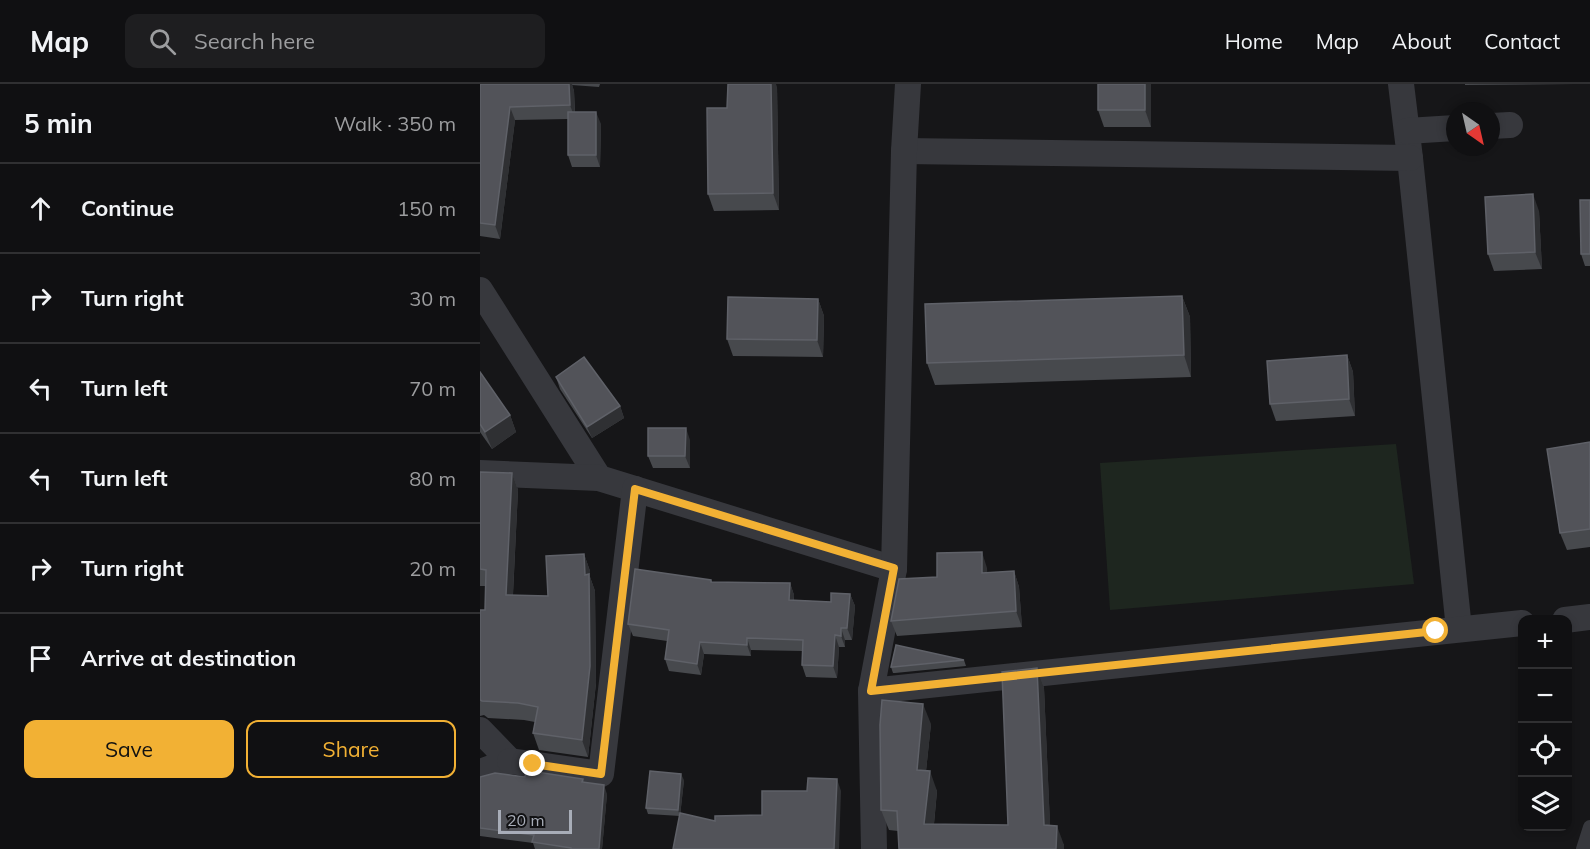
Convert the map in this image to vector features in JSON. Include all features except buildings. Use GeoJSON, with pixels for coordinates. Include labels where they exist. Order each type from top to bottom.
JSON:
{"type":"FeatureCollection","features":[{"type":"Feature","properties":{"kind":"street"},"geometry":{"type":"LineString","coordinates":[[874,849],[871,691],[894,568],[904,151],[908,84]]}},
{"type":"Feature","properties":{"kind":"street"},"geometry":{"type":"LineString","coordinates":[[1401,84],[1459,629]]}},
{"type":"Feature","properties":{"kind":"street"},"geometry":{"type":"LineString","coordinates":[[1407,131],[1446,129]]}},
{"type":"Feature","properties":{"kind":"street"},"geometry":{"type":"LineString","coordinates":[[904,151],[1410,158]]}},
{"type":"Feature","properties":{"kind":"street"},"geometry":{"type":"LineString","coordinates":[[480,290],[599,478]]}},
{"type":"Feature","properties":{"kind":"street"},"geometry":{"type":"LineString","coordinates":[[480,474],[599,478],[894,568]]}},
{"type":"Feature","properties":{"kind":"street"},"geometry":{"type":"LineString","coordinates":[[480,772],[510,761],[601,774],[635,489]]}},
{"type":"Feature","properties":{"kind":"street"},"geometry":{"type":"LineString","coordinates":[[1572,619],[1590,617]]}},
{"type":"Feature","properties":{"kind":"street"},"geometry":{"type":"LineString","coordinates":[[871,691],[1518,623]]}},
{"type":"Feature","properties":{"kind":"street"},"geometry":{"type":"LineString","coordinates":[[480,730],[510,761]]}},
{"type":"Feature","properties":{"kind":"lane"},"geometry":{"type":"LineString","coordinates":[[1583,849],[1590,828]]}},
{"type":"Feature","properties":{"kind":"shaded area"},"geometry":{"type":"Polygon","coordinates":[[[1396,444],[1414,584],[1110,610],[1100,463],[1396,444]]]}},
{"type":"Feature","properties":{"kind":"route"},"geometry":{"type":"LineString","coordinates":[[533,764],[601,774],[635,489],[894,568],[871,691],[1436,631]]}}]}
